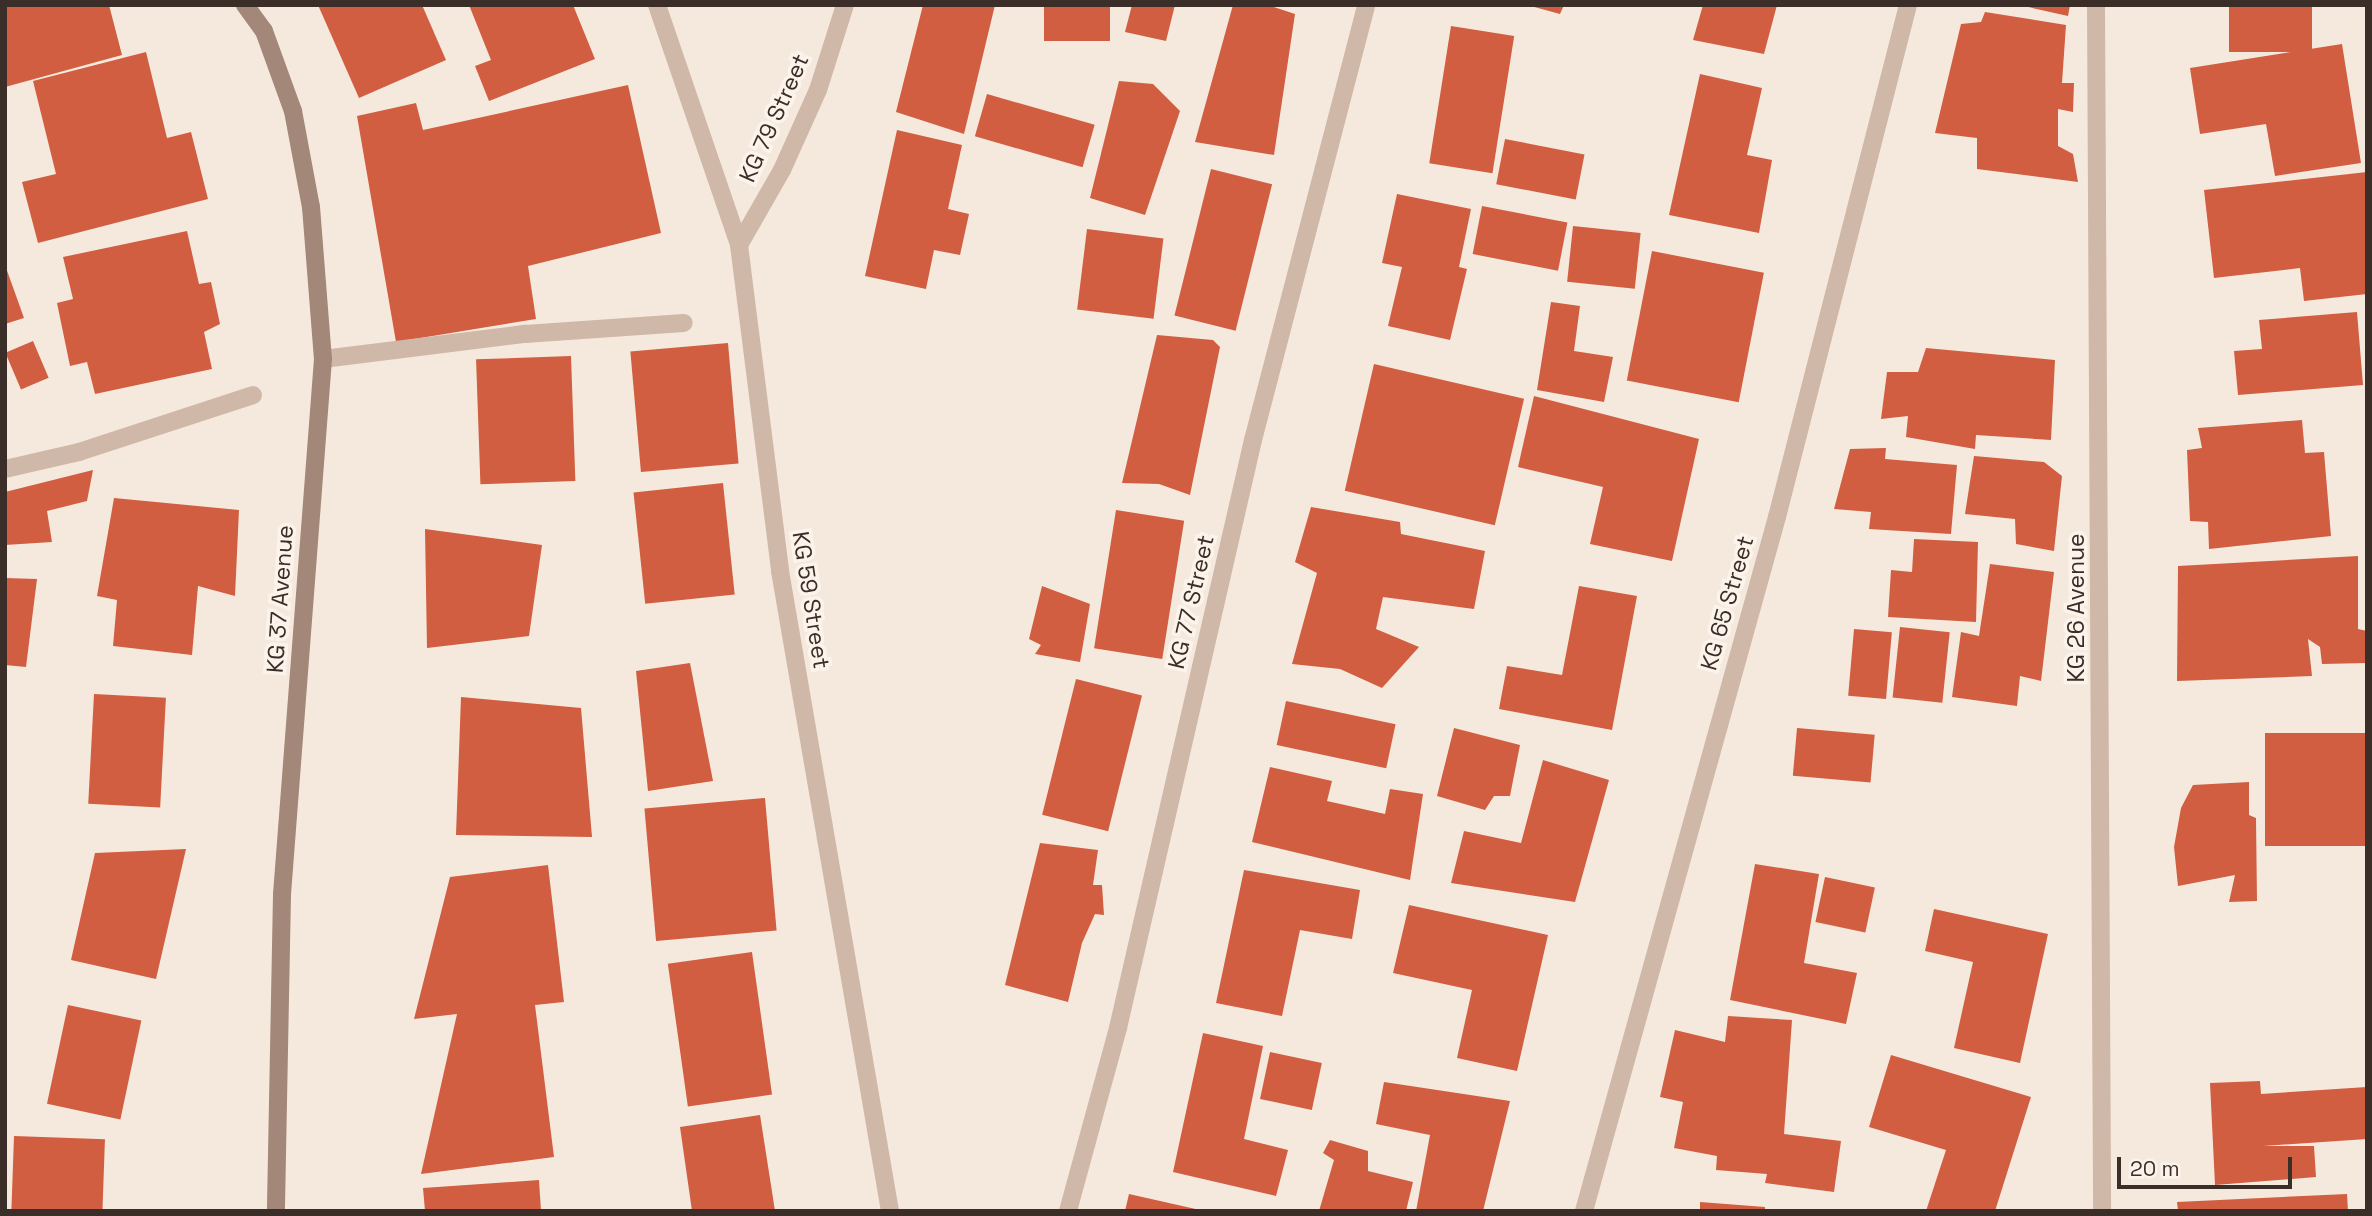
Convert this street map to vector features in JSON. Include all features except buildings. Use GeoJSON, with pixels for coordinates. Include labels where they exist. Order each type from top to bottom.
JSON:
{"type":"FeatureCollection","features":[{"type":"Feature","properties":{"kind":"street","name":"KG 37 Avenue"},"geometry":{"type":"LineString","coordinates":[[245,5],[264,31],[293,111],[311,207],[323,359],[282,894],[276,1211]]}},
{"type":"Feature","properties":{"kind":"street","name":"KG 59 Street"},"geometry":{"type":"LineString","coordinates":[[657,5],[739,246],[780,570],[890,1211]]}},
{"type":"Feature","properties":{"kind":"street","name":"KG 79 Street"},"geometry":{"type":"LineString","coordinates":[[739,246],[782,170],[818,90],[845,5]]}},
{"type":"Feature","properties":{"kind":"street","name":"KG 77 Street"},"geometry":{"type":"LineString","coordinates":[[1068,1211],[1118,1028],[1253,440],[1366,5]]}},
{"type":"Feature","properties":{"kind":"street","name":"KG 65 Street"},"geometry":{"type":"LineString","coordinates":[[1584,1211],[1777,517],[1908,5]]}},
{"type":"Feature","properties":{"kind":"street","name":"KG 26 Avenue"},"geometry":{"type":"LineString","coordinates":[[2096,5],[2102,1211]]}},
{"type":"Feature","properties":{"kind":"street"},"geometry":{"type":"LineString","coordinates":[[323,359],[525,334],[684,323]]}},
{"type":"Feature","properties":{"kind":"street"},"geometry":{"type":"LineString","coordinates":[[5,469],[79,452],[253,395]]}}]}
